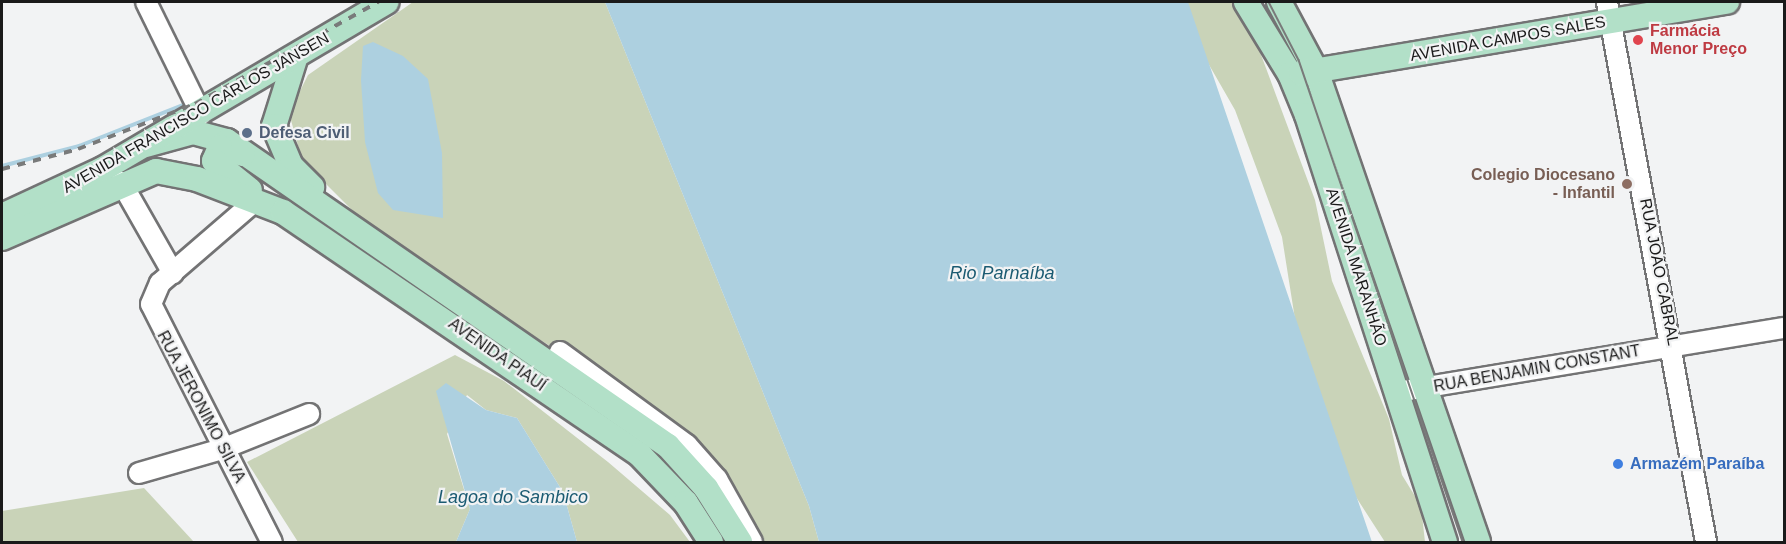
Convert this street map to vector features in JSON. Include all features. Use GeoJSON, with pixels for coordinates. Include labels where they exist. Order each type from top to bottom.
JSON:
{"type":"FeatureCollection","features":[{"type":"Feature","properties":{"kind":"main road","name":"AVENIDA FRANCISCO CARLOS JANSEN"},"geometry":{"type":"LineString","coordinates":[[2,216],[146,145],[295,59],[386,2]]}},
{"type":"Feature","properties":{"kind":"main road","name":"AVENIDA MARANHÃO"},"geometry":{"type":"LineString","coordinates":[[1246,2],[1290,74],[1445,543]]}},
{"type":"Feature","properties":{"kind":"main road","name":"AVENIDA MARANHÃO"},"geometry":{"type":"LineString","coordinates":[[1279,2],[1316,71],[1478,543]]}},
{"type":"Feature","properties":{"kind":"main road","name":"AVENIDA CAMPOS SALES"},"geometry":{"type":"LineString","coordinates":[[1290,74],[1316,71],[1609,11],[1727,2]]}},
{"type":"Feature","properties":{"kind":"main road","name":"AVENIDA PIAUÍ"},"geometry":{"type":"LineString","coordinates":[[295,59],[276,109],[279,143],[291,166],[364,235]]}},
{"type":"Feature","properties":{"kind":"main road","name":"AVENIDA PIAUÍ"},"geometry":{"type":"LineString","coordinates":[[146,145],[193,132],[216,136],[245,155],[668,446],[706,488],[740,543]]}},
{"type":"Feature","properties":{"kind":"main road"},"geometry":{"type":"LineString","coordinates":[[156,171],[178,168],[186,159],[184,147],[170,138]]}},
{"type":"Feature","properties":{"kind":"main road"},"geometry":{"type":"LineString","coordinates":[[245,155],[220,147],[214,161],[283,212]]}},
{"type":"Feature","properties":{"kind":"main road","name":"AVENIDA FRANCISCO CARLOS JANSEN"},"geometry":{"type":"LineString","coordinates":[[2,238],[121,182],[156,171],[196,179],[254,202]]}},
{"type":"Feature","properties":{"kind":"main road","name":"AVENIDA PIAUÍ"},"geometry":{"type":"LineString","coordinates":[[254,202],[283,212],[640,455],[686,503],[711,543]]}},
{"type":"Feature","properties":{"kind":"street"},"geometry":{"type":"LineString","coordinates":[[146,2],[201,114]]}},
{"type":"Feature","properties":{"kind":"street","name":"RUA JOÃO CABRAL"},"geometry":{"type":"LineString","coordinates":[[1609,11],[1673,346],[1706,543]]}},
{"type":"Feature","properties":{"kind":"street"},"geometry":{"type":"LineString","coordinates":[[121,182],[173,273]]}},
{"type":"Feature","properties":{"kind":"street","name":"RUA JERONIMO SILVA"},"geometry":{"type":"LineString","coordinates":[[254,202],[160,283],[151,304],[222,449],[272,543]]}},
{"type":"Feature","properties":{"kind":"street","name":"RUA BENJAMIN CONSTANT"},"geometry":{"type":"LineString","coordinates":[[1396,392],[1785,328]]}},
{"type":"Feature","properties":{"kind":"street"},"geometry":{"type":"LineString","coordinates":[[561,352],[687,445],[717,479],[752,543]]}},
{"type":"Feature","properties":{"kind":"street"},"geometry":{"type":"LineString","coordinates":[[138,473],[222,449],[309,414]]}},
{"type":"Feature","properties":{"kind":"green space"},"geometry":{"type":"Polygon","coordinates":[[[413,2],[605,2],[809,506],[819,542],[752,542],[560,352],[437,277],[356,214],[302,160],[289,113],[308,75],[413,2]]]}},
{"type":"Feature","properties":{"kind":"green space"},"geometry":{"type":"Polygon","coordinates":[[[1173,2],[1234,2],[1257,44],[1315,200],[1332,281],[1389,419],[1402,475],[1421,506],[1425,542],[1385,542],[1356,497],[1298,338],[1282,237],[1235,110],[1173,2]]]}},
{"type":"Feature","properties":{"kind":"green space"},"geometry":{"type":"Polygon","coordinates":[[[455,355],[504,381],[608,462],[670,515],[690,542],[577,542],[563,492],[517,418],[486,410],[467,395],[447,434],[470,509],[456,542],[298,542],[247,462],[455,355]]]}},
{"type":"Feature","properties":{"kind":"green space"},"geometry":{"type":"Polygon","coordinates":[[[144,488],[194,542],[2,542],[2,511],[144,488]]]}},
{"type":"Feature","properties":{"kind":"water","name":"Rio Parnaíba"},"geometry":{"type":"Polygon","coordinates":[[[605,2],[1188,2],[1372,542],[819,542],[809,506],[605,2]]]}},
{"type":"Feature","properties":{"kind":"water"},"geometry":{"type":"Polygon","coordinates":[[[373,42],[403,56],[428,79],[442,153],[443,218],[393,210],[378,193],[365,142],[361,80],[363,46],[373,42]]]}},
{"type":"Feature","properties":{"kind":"water","name":"Lagoa do Sambico"},"geometry":{"type":"Polygon","coordinates":[[[446,383],[486,410],[517,418],[563,492],[577,542],[456,542],[470,509],[436,391],[446,383]]]}},
{"type":"Feature","properties":{"kind":"waterway"},"geometry":{"type":"LineString","coordinates":[[2,166],[79,146],[188,103]]}},
{"type":"Feature","properties":{"kind":"tram line"},"geometry":{"type":"LineString","coordinates":[[1269,2],[1299,60],[1463,542]]}},
{"type":"Feature","properties":{"kind":"railway"},"geometry":{"type":"LineString","coordinates":[[2,169],[78,149],[195,104],[378,2]]}},
{"type":"Feature","properties":{"kind":"place","name":"Farmácia Menor Preço"},"geometry":{"type":"Point","coordinates":[1638,40]}},
{"type":"Feature","properties":{"kind":"place","name":"Defesa Civil"},"geometry":{"type":"Point","coordinates":[247,133]}},
{"type":"Feature","properties":{"kind":"place","name":"Colegio Diocesano - Infantil"},"geometry":{"type":"Point","coordinates":[1627,184]}},
{"type":"Feature","properties":{"kind":"place","name":"Armazém Paraíba"},"geometry":{"type":"Point","coordinates":[1618,464]}}]}
